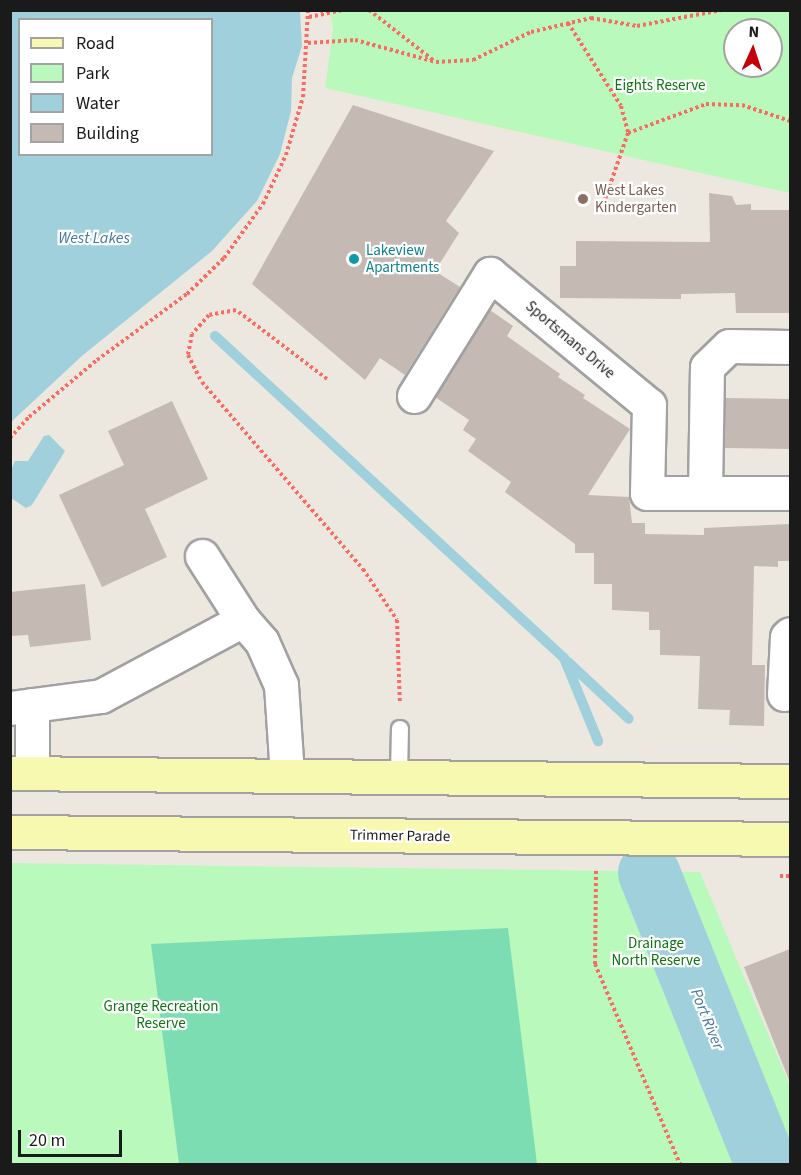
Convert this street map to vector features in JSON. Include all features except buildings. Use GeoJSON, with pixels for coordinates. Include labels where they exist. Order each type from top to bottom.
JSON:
{"type":"FeatureCollection","features":[{"type":"Feature","properties":{"kind":"main road"},"geometry":{"type":"LineString","coordinates":[[21,773],[399,775],[790,781]]}},
{"type":"Feature","properties":{"kind":"main road","name":"Trimmer Parade"},"geometry":{"type":"LineString","coordinates":[[10,832],[790,839]]}},
{"type":"Feature","properties":{"kind":"street","name":"Sportsmans Drive"},"geometry":{"type":"LineString","coordinates":[[414,396],[490,274],[649,405],[647,493],[790,493]]}},
{"type":"Feature","properties":{"kind":"street"},"geometry":{"type":"LineString","coordinates":[[705,493],[707,367],[729,346],[790,346]]}},
{"type":"Feature","properties":{"kind":"street"},"geometry":{"type":"LineString","coordinates":[[202,556],[243,620],[262,642],[281,685],[286,776]]}},
{"type":"Feature","properties":{"kind":"street"},"geometry":{"type":"LineString","coordinates":[[21,773],[21,707],[101,696],[243,620]]}},
{"type":"Feature","properties":{"kind":"street"},"geometry":{"type":"LineString","coordinates":[[784,694],[787,637],[790,634]]}},
{"type":"Feature","properties":{"kind":"lane"},"geometry":{"type":"LineString","coordinates":[[399,775],[400,729]]}},
{"type":"Feature","properties":{"kind":"path"},"geometry":{"type":"LineString","coordinates":[[10,438],[28,417],[97,360],[187,294],[224,258],[263,204],[286,155],[303,97],[308,43],[308,10]]}},
{"type":"Feature","properties":{"kind":"path"},"geometry":{"type":"LineString","coordinates":[[309,17],[342,10]]}},
{"type":"Feature","properties":{"kind":"path"},"geometry":{"type":"LineString","coordinates":[[369,10],[436,62]]}},
{"type":"Feature","properties":{"kind":"path"},"geometry":{"type":"LineString","coordinates":[[308,43],[355,40],[436,62],[473,60],[531,32],[591,18],[637,26],[722,10]]}},
{"type":"Feature","properties":{"kind":"path"},"geometry":{"type":"LineString","coordinates":[[568,23],[621,106],[628,133],[601,211]]}},
{"type":"Feature","properties":{"kind":"path"},"geometry":{"type":"LineString","coordinates":[[628,133],[706,104],[742,105],[790,121]]}},
{"type":"Feature","properties":{"kind":"path"},"geometry":{"type":"LineString","coordinates":[[327,379],[236,310],[209,315],[192,334],[188,355],[202,382],[363,569],[397,620],[400,729]]}},
{"type":"Feature","properties":{"kind":"path"},"geometry":{"type":"LineString","coordinates":[[596,864],[595,964],[680,1164]]}},
{"type":"Feature","properties":{"kind":"green space","name":"Eights Reserve"},"geometry":{"type":"Polygon","coordinates":[[[330,11],[790,11],[790,193],[325,88],[333,30],[330,11]]]}},
{"type":"Feature","properties":{"kind":"green space","name":"Grange Recreation Reserve"},"geometry":{"type":"Polygon","coordinates":[[[11,863],[700,872],[790,1086],[790,1164],[11,1164],[11,863]]]}},
{"type":"Feature","properties":{"kind":"green space"},"geometry":{"type":"Polygon","coordinates":[[[508,928],[537,1164],[179,1164],[151,944],[508,928]]]}},
{"type":"Feature","properties":{"kind":"water","name":"West Lakes"},"geometry":{"type":"Polygon","coordinates":[[[11,10],[300,11],[302,46],[292,78],[291,111],[280,154],[257,201],[212,251],[83,355],[11,422],[11,10]]]}},
{"type":"Feature","properties":{"kind":"water"},"geometry":{"type":"Polygon","coordinates":[[[49,435],[65,451],[32,505],[26,508],[11,498],[11,470],[15,461],[28,461],[44,436],[49,435]]]}},
{"type":"Feature","properties":{"kind":"waterway"},"geometry":{"type":"LineString","coordinates":[[215,336],[564,658],[598,741]]}},
{"type":"Feature","properties":{"kind":"waterway"},"geometry":{"type":"LineString","coordinates":[[568,662],[629,719]]}},
{"type":"Feature","properties":{"kind":"waterway","name":"Port River"},"geometry":{"type":"LineString","coordinates":[[649,873],[766,1164]]}},
{"type":"Feature","properties":{"kind":"place","name":"West Lakes Kindergarten"},"geometry":{"type":"Point","coordinates":[583,199]}},
{"type":"Feature","properties":{"kind":"place","name":"Lakeview Apartments"},"geometry":{"type":"Point","coordinates":[354,259]}},
{"type":"Feature","properties":{"kind":"park label","name":"Drainage North Reserve"},"geometry":{"type":"Point","coordinates":[656,952]}}]}
